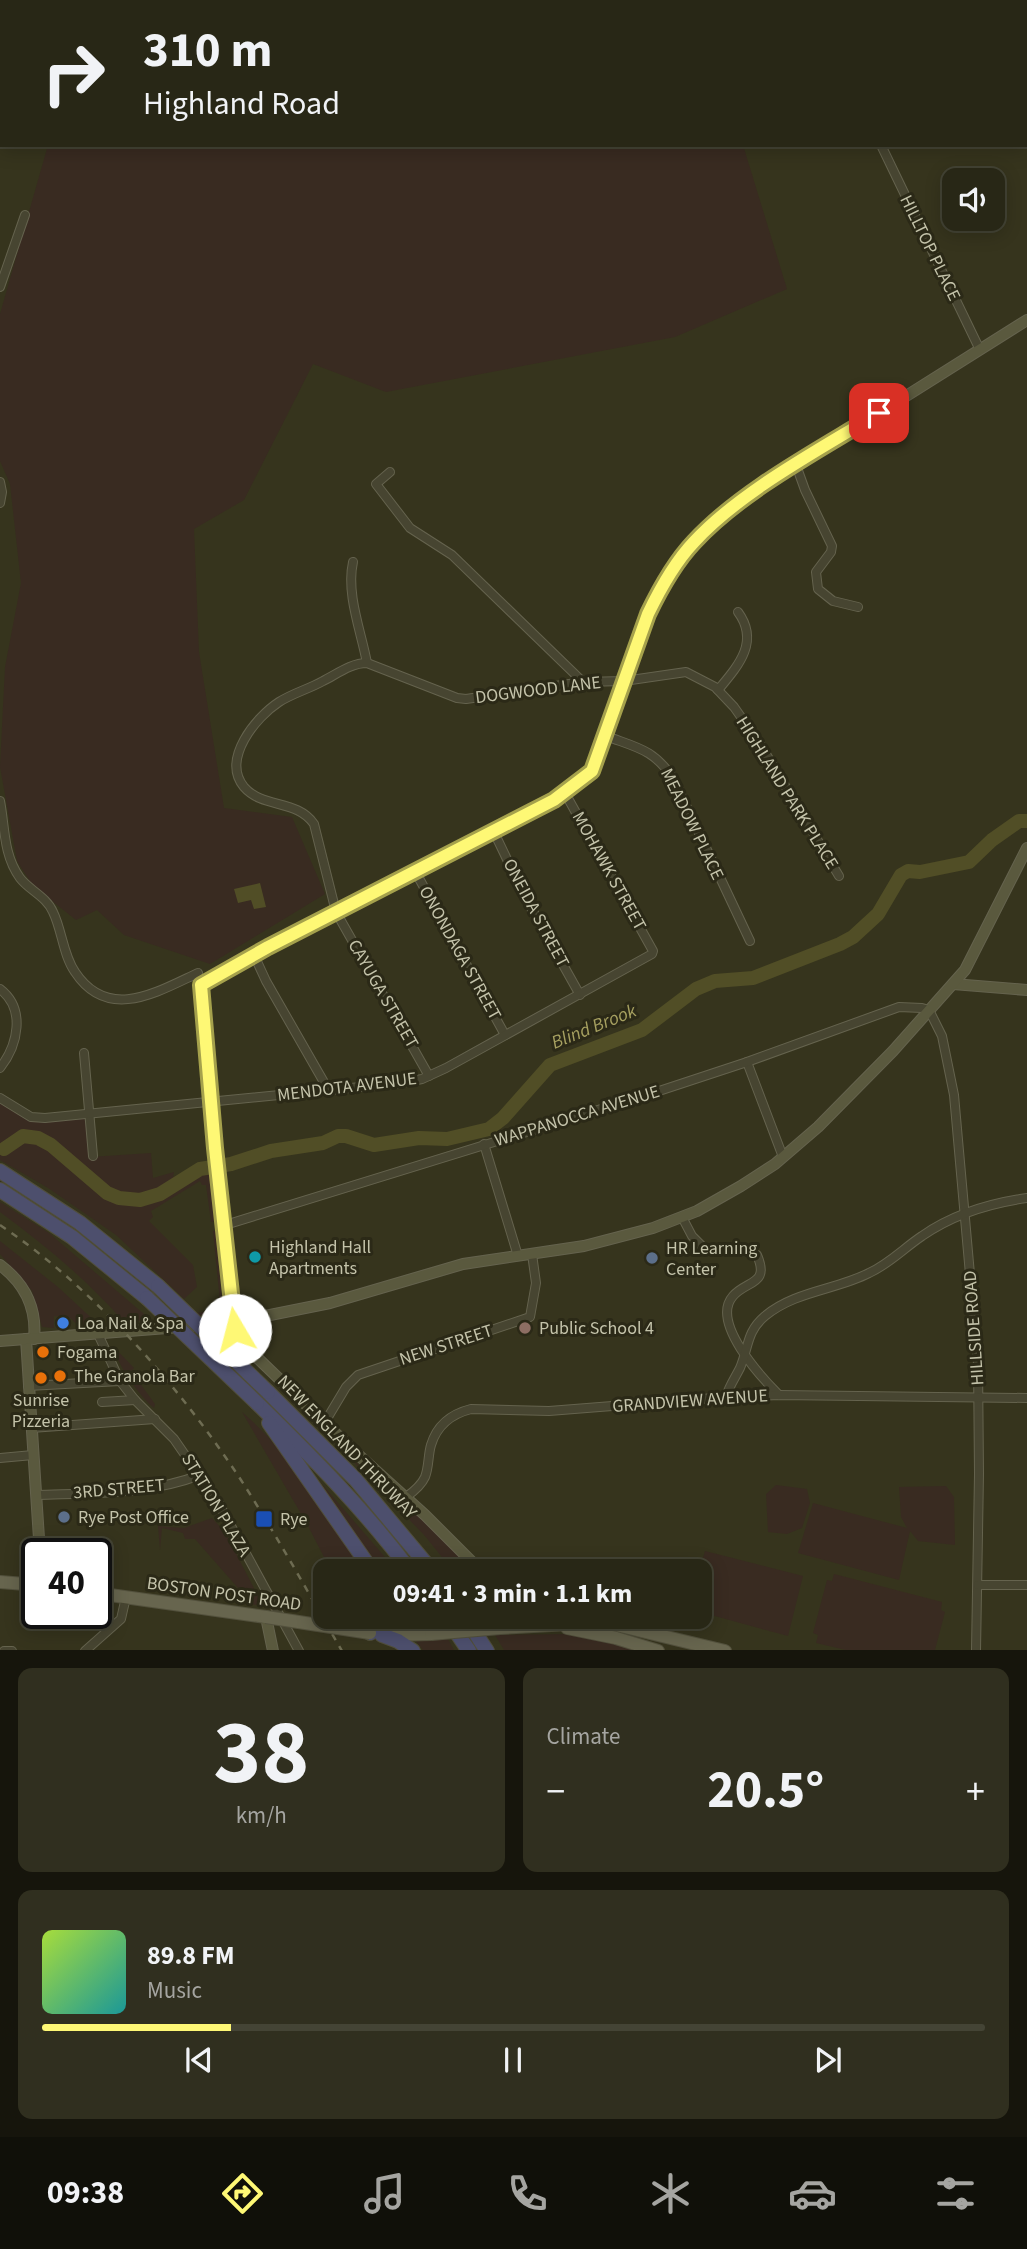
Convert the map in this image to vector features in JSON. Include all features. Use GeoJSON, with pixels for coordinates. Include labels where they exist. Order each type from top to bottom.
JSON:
{"type":"FeatureCollection","features":[{"type":"Feature","properties":{"kind":"highway","name":"NEW ENGLAND THRUWAY"},"geometry":{"type":"LineString","coordinates":[[0,1171],[80,1223],[158,1286],[356,1480],[422,1559]]}},
{"type":"Feature","properties":{"kind":"highway","name":"NEW ENGLAND THRUWAY"},"geometry":{"type":"LineString","coordinates":[[0,1190],[83,1245],[147,1298],[346,1492],[401,1559]]}},
{"type":"Feature","properties":{"kind":"highway"},"geometry":{"type":"LineString","coordinates":[[257,1403],[282,1444],[364,1559]]}},
{"type":"Feature","properties":{"kind":"highway"},"geometry":{"type":"LineString","coordinates":[[381,1629],[376,1634],[398,1641],[412,1650]]}},
{"type":"Feature","properties":{"kind":"highway"},"geometry":{"type":"LineString","coordinates":[[450,1629],[460,1650]]}},
{"type":"Feature","properties":{"kind":"highway"},"geometry":{"type":"LineString","coordinates":[[454,1629],[469,1650]]}},
{"type":"Feature","properties":{"kind":"highway"},"geometry":{"type":"LineString","coordinates":[[474,1629],[487,1650]]}},
{"type":"Feature","properties":{"kind":"main road"},"geometry":{"type":"LineString","coordinates":[[0,1582],[21,1584]]}},
{"type":"Feature","properties":{"kind":"main road","name":"BOSTON POST ROAD"},"geometry":{"type":"LineString","coordinates":[[112,1595],[376,1634],[431,1634],[488,1629]]}},
{"type":"Feature","properties":{"kind":"main road","name":"BOSTON POST ROAD"},"geometry":{"type":"LineString","coordinates":[[573,1629],[658,1650]]}},
{"type":"Feature","properties":{"kind":"main road","name":"BOSTON POST ROAD"},"geometry":{"type":"LineString","coordinates":[[634,1629],[725,1650]]}},
{"type":"Feature","properties":{"kind":"street","name":"HILLTOP PLACE"},"geometry":{"type":"LineString","coordinates":[[882,147],[980,349]]}},
{"type":"Feature","properties":{"kind":"street"},"geometry":{"type":"LineString","coordinates":[[0,286],[24,215]]}},
{"type":"Feature","properties":{"kind":"street"},"geometry":{"type":"LineString","coordinates":[[469,1559],[244,1345],[235,1331],[222,1226],[201,985],[565,793],[592,771],[648,614],[660,590],[692,544],[760,488],[1027,320]]}},
{"type":"Feature","properties":{"kind":"street"},"geometry":{"type":"LineString","coordinates":[[796,465],[832,546],[831,552],[816,572],[818,589],[833,601],[858,607]]}},
{"type":"Feature","properties":{"kind":"street"},"geometry":{"type":"LineString","coordinates":[[390,472],[376,484],[410,528],[452,555],[583,682]]}},
{"type":"Feature","properties":{"kind":"street"},"geometry":{"type":"LineString","coordinates":[[0,482],[0,503]]}},
{"type":"Feature","properties":{"kind":"street"},"geometry":{"type":"LineString","coordinates":[[336,912],[314,824],[297,809],[254,795],[240,780],[237,758],[251,729],[261,716],[279,702],[353,664],[367,663],[352,589],[351,574],[354,562]]}},
{"type":"Feature","properties":{"kind":"street"},"geometry":{"type":"LineString","coordinates":[[718,690],[746,650],[745,621],[738,612]]}},
{"type":"Feature","properties":{"kind":"street","name":"DOGWOOD LANE"},"geometry":{"type":"LineString","coordinates":[[367,663],[457,698],[466,699],[583,682],[624,681]]}},
{"type":"Feature","properties":{"kind":"street","name":"HIGHLAND PARK PLACE"},"geometry":{"type":"LineString","coordinates":[[624,681],[686,672],[718,690],[734,707],[760,744],[839,876]]}},
{"type":"Feature","properties":{"kind":"street","name":"MEADOW PLACE"},"geometry":{"type":"LineString","coordinates":[[606,736],[654,755],[662,762],[673,778],[750,941]]}},
{"type":"Feature","properties":{"kind":"street","name":"MOHAWK STREET"},"geometry":{"type":"LineString","coordinates":[[565,793],[652,949]]}},
{"type":"Feature","properties":{"kind":"street"},"geometry":{"type":"LineString","coordinates":[[0,801],[6,846],[14,867],[20,879],[53,910],[74,972],[92,990],[101,996],[130,1001],[198,973]]}},
{"type":"Feature","properties":{"kind":"street","name":"ONEIDA STREET"},"geometry":{"type":"LineString","coordinates":[[493,830],[525,897],[580,995]]}},
{"type":"Feature","properties":{"kind":"street"},"geometry":{"type":"LineString","coordinates":[[0,1341],[233,1322],[326,1304],[455,1266],[584,1246],[653,1228],[682,1217],[741,1186],[783,1157],[850,1096],[953,984],[972,956],[1027,848]]}},
{"type":"Feature","properties":{"kind":"street","name":"ONONDAGA STREET"},"geometry":{"type":"LineString","coordinates":[[415,871],[505,1035]]}},
{"type":"Feature","properties":{"kind":"street","name":"CAYUGA STREET"},"geometry":{"type":"LineString","coordinates":[[336,912],[429,1076]]}},
{"type":"Feature","properties":{"kind":"street","name":"MENDOTA AVENUE"},"geometry":{"type":"LineString","coordinates":[[0,1098],[31,1117],[91,1115],[401,1083],[429,1076],[650,957],[652,949]]}},
{"type":"Feature","properties":{"kind":"street"},"geometry":{"type":"LineString","coordinates":[[254,955],[329,1091]]}},
{"type":"Feature","properties":{"kind":"street"},"geometry":{"type":"LineString","coordinates":[[953,984],[1027,990]]}},
{"type":"Feature","properties":{"kind":"street"},"geometry":{"type":"LineString","coordinates":[[0,989],[13,1004],[17,1030],[12,1051],[0,1068]]}},
{"type":"Feature","properties":{"kind":"street","name":"WAPPANOCCA AVENUE"},"geometry":{"type":"LineString","coordinates":[[222,1226],[653,1093],[899,1007],[922,1007],[929,1010]]}},
{"type":"Feature","properties":{"kind":"street","name":"HILLSIDE ROAD"},"geometry":{"type":"LineString","coordinates":[[929,1010],[942,1036],[954,1095],[978,1364],[976,1650]]}},
{"type":"Feature","properties":{"kind":"street"},"geometry":{"type":"LineString","coordinates":[[84,1053],[93,1156]]}},
{"type":"Feature","properties":{"kind":"street"},"geometry":{"type":"LineString","coordinates":[[747,1062],[783,1157]]}},
{"type":"Feature","properties":{"kind":"street"},"geometry":{"type":"LineString","coordinates":[[484,1144],[518,1256]]}},
{"type":"Feature","properties":{"kind":"street"},"geometry":{"type":"LineString","coordinates":[[726,1396],[741,1367],[746,1342],[756,1325],[779,1306],[870,1273],[921,1237],[966,1214],[987,1206],[1027,1198]]}},
{"type":"Feature","properties":{"kind":"street"},"geometry":{"type":"LineString","coordinates":[[682,1217],[692,1236],[706,1250],[751,1252],[757,1255],[761,1271],[758,1280],[732,1297],[727,1308],[727,1323],[759,1375],[779,1395]]}},
{"type":"Feature","properties":{"kind":"street","name":"NEW STREET"},"geometry":{"type":"LineString","coordinates":[[325,1422],[346,1387],[358,1375],[530,1317],[536,1283],[532,1254]]}},
{"type":"Feature","properties":{"kind":"street"},"geometry":{"type":"LineString","coordinates":[[0,1265],[24,1290],[34,1318],[27,1387],[39,1538]]}},
{"type":"Feature","properties":{"kind":"street","name":"STATION PLAZA"},"geometry":{"type":"LineString","coordinates":[[98,1334],[120,1381],[174,1439],[200,1475],[224,1513],[299,1650]]}},
{"type":"Feature","properties":{"kind":"street"},"geometry":{"type":"LineString","coordinates":[[27,1387],[120,1381]]}},
{"type":"Feature","properties":{"kind":"street","name":"GRANDVIEW AVENUE"},"geometry":{"type":"LineString","coordinates":[[406,1497],[426,1476],[431,1444],[444,1422],[459,1412],[483,1409],[550,1410],[726,1396],[1027,1398]]}},
{"type":"Feature","properties":{"kind":"street"},"geometry":{"type":"LineString","coordinates":[[102,1402],[135,1400]]}},
{"type":"Feature","properties":{"kind":"street"},"geometry":{"type":"LineString","coordinates":[[31,1428],[155,1419]]}},
{"type":"Feature","properties":{"kind":"street"},"geometry":{"type":"LineString","coordinates":[[0,1458],[33,1455]]}},
{"type":"Feature","properties":{"kind":"street","name":"3RD STREET"},"geometry":{"type":"LineString","coordinates":[[36,1495],[147,1489],[200,1475]]}},
{"type":"Feature","properties":{"kind":"street"},"geometry":{"type":"LineString","coordinates":[[978,1585],[1027,1585]]}},
{"type":"Feature","properties":{"kind":"street"},"geometry":{"type":"LineString","coordinates":[[85,1650],[121,1619],[126,1597]]}},
{"type":"Feature","properties":{"kind":"street"},"geometry":{"type":"LineString","coordinates":[[266,1617],[273,1650]]}},
{"type":"Feature","properties":{"kind":"street"},"geometry":{"type":"LineString","coordinates":[[4,1650],[12,1650]]}},
{"type":"Feature","properties":{"kind":"shaded area"},"geometry":{"type":"Polygon","coordinates":[[[47,147],[744,147],[787,289],[675,337],[386,392],[313,364],[244,500],[194,529],[199,652],[224,808],[292,817],[325,894],[210,964],[124,935],[97,910],[76,920],[33,886],[17,861],[0,767],[5,667],[21,583],[10,484],[0,461],[0,314],[47,147]]]}},
{"type":"Feature","properties":{"kind":"shaded area"},"geometry":{"type":"Polygon","coordinates":[[[260,883],[266,907],[254,909],[251,900],[238,903],[234,889],[260,883]]]}},
{"type":"Feature","properties":{"kind":"shaded area"},"geometry":{"type":"Polygon","coordinates":[[[0,1101],[40,1120],[84,1119],[87,1121],[90,1157],[151,1153],[153,1178],[174,1172],[173,1177],[209,1161],[215,1221],[211,1222],[206,1185],[202,1185],[200,1181],[151,1211],[153,1217],[149,1221],[193,1265],[197,1287],[184,1299],[116,1235],[48,1188],[0,1160],[0,1101]]]}},
{"type":"Feature","properties":{"kind":"shaded area"},"geometry":{"type":"Polygon","coordinates":[[[0,1202],[49,1233],[151,1320],[124,1322],[65,1264],[0,1212],[0,1202]]]}},
{"type":"Feature","properties":{"kind":"shaded area"},"geometry":{"type":"Polygon","coordinates":[[[213,1231],[216,1231],[223,1312],[172,1317],[168,1315],[217,1311],[215,1303],[220,1302],[213,1231]]]}},
{"type":"Feature","properties":{"kind":"shaded area"},"geometry":{"type":"Polygon","coordinates":[[[0,1241],[58,1287],[99,1325],[80,1327],[69,1317],[54,1316],[54,1328],[42,1327],[32,1291],[0,1254],[0,1241]]]}},
{"type":"Feature","properties":{"kind":"shaded area"},"geometry":{"type":"Polygon","coordinates":[[[113,1346],[134,1368],[131,1371],[155,1404],[154,1408],[129,1379],[113,1346]]]}},
{"type":"Feature","properties":{"kind":"shaded area"},"geometry":{"type":"Polygon","coordinates":[[[242,1412],[294,1467],[360,1559],[325,1559],[242,1412]]]}},
{"type":"Feature","properties":{"kind":"shaded area"},"geometry":{"type":"Polygon","coordinates":[[[345,1453],[426,1523],[461,1559],[443,1559],[425,1536],[345,1453]]]}},
{"type":"Feature","properties":{"kind":"shaded area"},"geometry":{"type":"Polygon","coordinates":[[[309,1469],[387,1559],[371,1559],[309,1469]]]}},
{"type":"Feature","properties":{"kind":"shaded area"},"geometry":{"type":"Polygon","coordinates":[[[776,1485],[807,1489],[810,1503],[802,1528],[787,1534],[768,1532],[766,1494],[776,1485]]]}},
{"type":"Feature","properties":{"kind":"shaded area"},"geometry":{"type":"Polygon","coordinates":[[[946,1486],[954,1497],[955,1545],[918,1541],[910,1531],[899,1580],[798,1553],[813,1503],[907,1528],[901,1517],[899,1487],[946,1486]]]}},
{"type":"Feature","properties":{"kind":"shaded area"},"geometry":{"type":"Polygon","coordinates":[[[212,1518],[225,1532],[263,1606],[244,1603],[245,1596],[195,1539],[185,1539],[183,1533],[162,1528],[160,1550],[158,1526],[184,1528],[212,1518]]]}},
{"type":"Feature","properties":{"kind":"shaded area"},"geometry":{"type":"Polygon","coordinates":[[[705,1551],[803,1576],[788,1636],[712,1615],[712,1559],[703,1559],[705,1551]]]}},
{"type":"Feature","properties":{"kind":"shaded area"},"geometry":{"type":"Polygon","coordinates":[[[834,1574],[942,1602],[941,1610],[945,1612],[935,1650],[846,1650],[816,1643],[818,1635],[813,1633],[827,1580],[832,1581],[834,1574]]]}},
{"type":"Feature","properties":{"kind":"shaded area"},"geometry":{"type":"Polygon","coordinates":[[[571,1634],[647,1650],[504,1650],[495,1635],[571,1634]]]}},
{"type":"Feature","properties":{"kind":"shaded area"},"geometry":{"type":"Polygon","coordinates":[[[448,1639],[454,1650],[423,1650],[415,1640],[448,1639]]]}},
{"type":"Feature","properties":{"kind":"waterway","name":"Blind Brook"},"geometry":{"type":"LineString","coordinates":[[4,1149],[23,1136],[38,1138],[51,1145],[107,1193],[119,1198],[140,1200],[160,1194],[200,1169],[231,1164],[271,1151],[323,1143],[338,1136],[374,1145],[419,1138],[447,1139],[489,1129],[503,1118],[550,1065],[642,1030],[696,989],[715,981],[753,978],[840,944],[853,937],[878,914],[901,875],[908,871],[920,872],[969,862],[992,840],[1019,821],[1027,821]]}},
{"type":"Feature","properties":{"kind":"railway"},"geometry":{"type":"LineString","coordinates":[[0,1225],[69,1278],[132,1341],[190,1409],[241,1480],[341,1650]]}},
{"type":"Feature","properties":{"kind":"place","name":"Highland Hall Apartments"},"geometry":{"type":"Point","coordinates":[255,1257]}},
{"type":"Feature","properties":{"kind":"place","name":"HR Learning Center"},"geometry":{"type":"Point","coordinates":[652,1258]}},
{"type":"Feature","properties":{"kind":"place","name":"Loa Nail & Spa"},"geometry":{"type":"Point","coordinates":[63,1323]}},
{"type":"Feature","properties":{"kind":"place","name":"Public School 4"},"geometry":{"type":"Point","coordinates":[525,1328]}},
{"type":"Feature","properties":{"kind":"place","name":"Fogama"},"geometry":{"type":"Point","coordinates":[43,1352]}},
{"type":"Feature","properties":{"kind":"place","name":"The Granola Bar"},"geometry":{"type":"Point","coordinates":[60,1376]}},
{"type":"Feature","properties":{"kind":"place","name":"Sunrise Pizzeria"},"geometry":{"type":"Point","coordinates":[41,1378]}},
{"type":"Feature","properties":{"kind":"place","name":"Rye Post Office"},"geometry":{"type":"Point","coordinates":[64,1517]}},
{"type":"Feature","properties":{"kind":"place","name":"Rye"},"geometry":{"type":"Point","coordinates":[264,1519]}},
{"type":"Feature","properties":{"kind":"route"},"geometry":{"type":"LineString","coordinates":[[235,1330],[222,1226],[201,985],[268,947],[554,800],[592,771],[599,758],[648,614],[660,590],[692,544],[760,488],[879,413]]}}]}
